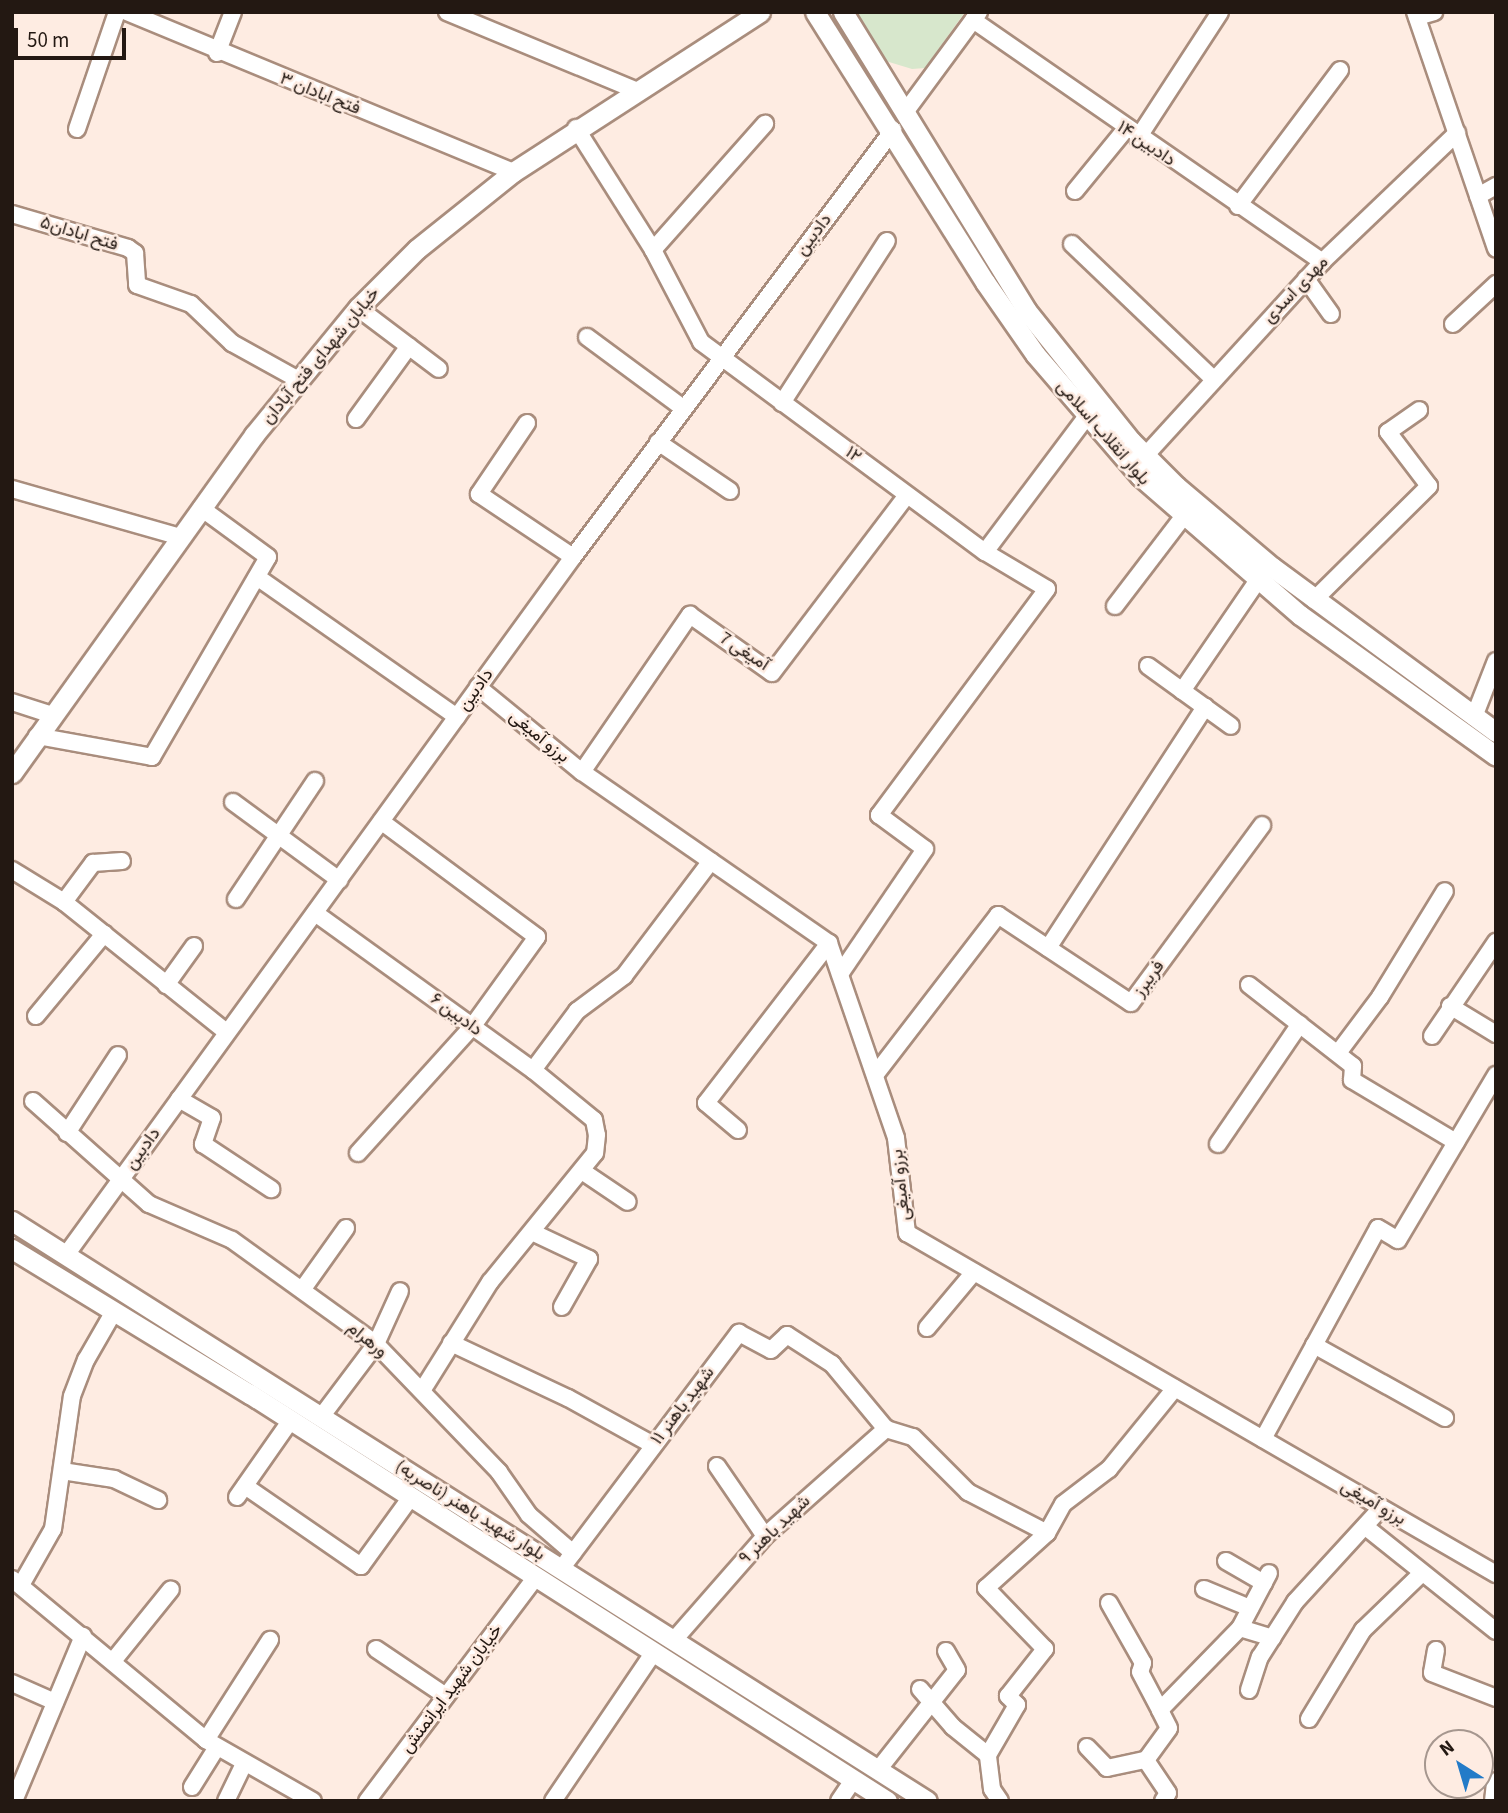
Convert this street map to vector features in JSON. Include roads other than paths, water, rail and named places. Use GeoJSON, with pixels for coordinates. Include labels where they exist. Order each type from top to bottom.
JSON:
{"type":"FeatureCollection","features":[{"type":"Feature","properties":{"kind":"main road"},"geometry":{"type":"LineString","coordinates":[[701,49],[730,12]]}},
{"type":"Feature","properties":{"kind":"main road","name":"خیابان شهدای فتح آبادان"},"geometry":{"type":"LineString","coordinates":[[12,773],[201,508],[297,379],[358,307],[417,249],[513,172],[576,128],[760,12]]}},
{"type":"Feature","properties":{"kind":"main road","name":"بلوار انقلاب اسلامی"},"geometry":{"type":"LineString","coordinates":[[815,12],[1087,416],[1183,517],[1258,580],[1389,682],[1496,756]]}},
{"type":"Feature","properties":{"kind":"main road","name":"بلوار انقلاب اسلامی"},"geometry":{"type":"LineString","coordinates":[[843,12],[906,111],[1023,321],[1145,456],[1197,505],[1314,600],[1496,732]]}},
{"type":"Feature","properties":{"kind":"main road","name":"بلوار شهید باهنر (ناصریه)"},"geometry":{"type":"LineString","coordinates":[[12,1221],[321,1417],[567,1561],[674,1640],[927,1801]]}},
{"type":"Feature","properties":{"kind":"main road","name":"بلوار شهید باهنر (ناصریه)"},"geometry":{"type":"LineString","coordinates":[[12,1249],[292,1420],[887,1801]]}},
{"type":"Feature","properties":{"kind":"main road"},"geometry":{"type":"LineString","coordinates":[[803,1748],[816,1730]]}},
{"type":"Feature","properties":{"kind":"main road"},"geometry":{"type":"LineString","coordinates":[[1494,1801],[1496,1782]]}},
{"type":"Feature","properties":{"kind":"street"},"geometry":{"type":"LineString","coordinates":[[77,129],[117,12]]}},
{"type":"Feature","properties":{"kind":"street","name":"فتح ابادان ۳"},"geometry":{"type":"LineString","coordinates":[[127,12],[217,53],[513,172]]}},
{"type":"Feature","properties":{"kind":"street"},"geometry":{"type":"LineString","coordinates":[[217,53],[233,12]]}},
{"type":"Feature","properties":{"kind":"street"},"geometry":{"type":"LineString","coordinates":[[1075,191],[1131,134],[1220,12]]}},
{"type":"Feature","properties":{"kind":"street"},"geometry":{"type":"LineString","coordinates":[[1434,12],[1416,15],[1496,248]]}},
{"type":"Feature","properties":{"kind":"street"},"geometry":{"type":"LineString","coordinates":[[451,13],[635,90]]}},
{"type":"Feature","properties":{"kind":"street"},"geometry":{"type":"LineString","coordinates":[[906,111],[976,16]]}},
{"type":"Feature","properties":{"kind":"street","name":"دادبین ۱۴"},"geometry":{"type":"LineString","coordinates":[[976,16],[1131,134],[1322,262]]}},
{"type":"Feature","properties":{"kind":"street"},"geometry":{"type":"LineString","coordinates":[[1238,206],[1340,71]]}},
{"type":"Feature","properties":{"kind":"street"},"geometry":{"type":"LineString","coordinates":[[653,250],[765,124]]}},
{"type":"Feature","properties":{"kind":"street","name":"۱۲"},"geometry":{"type":"LineString","coordinates":[[576,128],[653,250],[701,342],[985,552],[1047,590],[879,815],[925,849],[840,974]]}},
{"type":"Feature","properties":{"kind":"street","name":"دادبین"},"geometry":{"type":"LineString","coordinates":[[66,1255],[573,557],[893,130]]}},
{"type":"Feature","properties":{"kind":"street","name":"مهدی اسدی"},"geometry":{"type":"LineString","coordinates":[[1145,456],[1212,378],[1322,262],[1457,133]]}},
{"type":"Feature","properties":{"kind":"street"},"geometry":{"type":"LineString","coordinates":[[1478,196],[1496,186]]}},
{"type":"Feature","properties":{"kind":"street","name":"فتح ابادان۵"},"geometry":{"type":"LineString","coordinates":[[12,214],[128,248],[135,253],[137,285],[191,304],[232,343],[297,379]]}},
{"type":"Feature","properties":{"kind":"street"},"geometry":{"type":"LineString","coordinates":[[782,403],[887,241]]}},
{"type":"Feature","properties":{"kind":"street"},"geometry":{"type":"LineString","coordinates":[[1072,244],[1212,378]]}},
{"type":"Feature","properties":{"kind":"street"},"geometry":{"type":"LineString","coordinates":[[1306,279],[1331,314]]}},
{"type":"Feature","properties":{"kind":"street"},"geometry":{"type":"LineString","coordinates":[[1453,324],[1496,285]]}},
{"type":"Feature","properties":{"kind":"street"},"geometry":{"type":"LineString","coordinates":[[358,307],[439,369]]}},
{"type":"Feature","properties":{"kind":"street"},"geometry":{"type":"LineString","coordinates":[[587,337],[683,408]]}},
{"type":"Feature","properties":{"kind":"street"},"geometry":{"type":"LineString","coordinates":[[356,419],[409,346]]}},
{"type":"Feature","properties":{"kind":"street"},"geometry":{"type":"LineString","coordinates":[[1314,600],[1429,486],[1388,432],[1419,410]]}},
{"type":"Feature","properties":{"kind":"street"},"geometry":{"type":"LineString","coordinates":[[985,552],[1087,416]]}},
{"type":"Feature","properties":{"kind":"street"},"geometry":{"type":"LineString","coordinates":[[527,423],[479,494],[573,557]]}},
{"type":"Feature","properties":{"kind":"street"},"geometry":{"type":"LineString","coordinates":[[658,442],[730,491]]}},
{"type":"Feature","properties":{"kind":"street"},"geometry":{"type":"LineString","coordinates":[[12,489],[180,537]]}},
{"type":"Feature","properties":{"kind":"street","name":"آمیغی 7"},"geometry":{"type":"LineString","coordinates":[[582,772],[690,615],[772,673],[907,495]]}},
{"type":"Feature","properties":{"kind":"street"},"geometry":{"type":"LineString","coordinates":[[37,736],[152,757],[268,556],[201,508]]}},
{"type":"Feature","properties":{"kind":"street"},"geometry":{"type":"LineString","coordinates":[[1115,606],[1183,517]]}},
{"type":"Feature","properties":{"kind":"street"},"geometry":{"type":"LineString","coordinates":[[257,577],[457,717]]}},
{"type":"Feature","properties":{"kind":"street"},"geometry":{"type":"LineString","coordinates":[[1182,691],[1258,580]]}},
{"type":"Feature","properties":{"kind":"street"},"geometry":{"type":"LineString","coordinates":[[1474,717],[1486,697],[1496,661]]}},
{"type":"Feature","properties":{"kind":"street"},"geometry":{"type":"LineString","coordinates":[[1148,666],[1231,726]]}},
{"type":"Feature","properties":{"kind":"street","name":"برزو آمیغی"},"geometry":{"type":"LineString","coordinates":[[478,687],[582,772],[829,943],[896,1138],[907,1233],[1496,1574]]}},
{"type":"Feature","properties":{"kind":"street"},"geometry":{"type":"LineString","coordinates":[[12,702],[52,715]]}},
{"type":"Feature","properties":{"kind":"street"},"geometry":{"type":"LineString","coordinates":[[1048,948],[1205,707]]}},
{"type":"Feature","properties":{"kind":"street"},"geometry":{"type":"LineString","coordinates":[[236,899],[275,834],[315,782]]}},
{"type":"Feature","properties":{"kind":"street"},"geometry":{"type":"LineString","coordinates":[[233,802],[339,880]]}},
{"type":"Feature","properties":{"kind":"street"},"geometry":{"type":"LineString","coordinates":[[358,1153],[472,1027],[537,937],[382,821]]}},
{"type":"Feature","properties":{"kind":"street","name":"فریبرز"},"geometry":{"type":"LineString","coordinates":[[875,1075],[998,915],[1131,1003],[1262,825]]}},
{"type":"Feature","properties":{"kind":"street"},"geometry":{"type":"LineString","coordinates":[[64,902],[93,863],[122,861]]}},
{"type":"Feature","properties":{"kind":"street"},"geometry":{"type":"LineString","coordinates":[[533,1069],[577,1011],[625,976],[711,861]]}},
{"type":"Feature","properties":{"kind":"street"},"geometry":{"type":"LineString","coordinates":[[12,870],[64,902],[226,1032]]}},
{"type":"Feature","properties":{"kind":"street"},"geometry":{"type":"LineString","coordinates":[[1338,1053],[1380,997],[1445,891]]}},
{"type":"Feature","properties":{"kind":"street","name":"دادبین ۶"},"geometry":{"type":"LineString","coordinates":[[315,913],[533,1069],[594,1120],[595,1153],[582,1171]]}},
{"type":"Feature","properties":{"kind":"street"},"geometry":{"type":"LineString","coordinates":[[36,1016],[104,934]]}},
{"type":"Feature","properties":{"kind":"street"},"geometry":{"type":"LineString","coordinates":[[1432,1035],[1496,942]]}},
{"type":"Feature","properties":{"kind":"street"},"geometry":{"type":"LineString","coordinates":[[738,1130],[706,1103],[829,943]]}},
{"type":"Feature","properties":{"kind":"street"},"geometry":{"type":"LineString","coordinates":[[166,985],[194,946]]}},
{"type":"Feature","properties":{"kind":"street"},"geometry":{"type":"LineString","coordinates":[[1249,985],[1353,1066],[1352,1080],[1456,1142]]}},
{"type":"Feature","properties":{"kind":"street"},"geometry":{"type":"LineString","coordinates":[[1450,1006],[1496,1034]]}},
{"type":"Feature","properties":{"kind":"street"},"geometry":{"type":"LineString","coordinates":[[1218,1144],[1300,1024]]}},
{"type":"Feature","properties":{"kind":"street"},"geometry":{"type":"LineString","coordinates":[[67,1133],[118,1055]]}},
{"type":"Feature","properties":{"kind":"street"},"geometry":{"type":"LineString","coordinates":[[1263,1439],[1378,1228],[1398,1240],[1496,1075]]}},
{"type":"Feature","properties":{"kind":"street"},"geometry":{"type":"LineString","coordinates":[[178,1099],[212,1118],[203,1144],[271,1189]]}},
{"type":"Feature","properties":{"kind":"street","name":"ورهرام"},"geometry":{"type":"LineString","coordinates":[[33,1101],[119,1181],[149,1203],[232,1240],[376,1344],[499,1472],[529,1515],[567,1561]]}},
{"type":"Feature","properties":{"kind":"street"},"geometry":{"type":"LineString","coordinates":[[422,1391],[490,1282],[534,1233],[582,1171],[628,1202]]}},
{"type":"Feature","properties":{"kind":"street"},"geometry":{"type":"LineString","coordinates":[[302,1290],[346,1228]]}},
{"type":"Feature","properties":{"kind":"street"},"geometry":{"type":"LineString","coordinates":[[534,1233],[589,1259],[562,1307]]}},
{"type":"Feature","properties":{"kind":"street"},"geometry":{"type":"LineString","coordinates":[[927,1328],[974,1272]]}},
{"type":"Feature","properties":{"kind":"street"},"geometry":{"type":"LineString","coordinates":[[321,1417],[376,1344],[400,1291]]}},
{"type":"Feature","properties":{"kind":"street"},"geometry":{"type":"LineString","coordinates":[[113,1313],[86,1360],[72,1396],[53,1529],[17,1582],[211,1743],[313,1801]]}},
{"type":"Feature","properties":{"kind":"street","name":"شهید باهنر ۱۱"},"geometry":{"type":"LineString","coordinates":[[567,1561],[738,1333],[771,1350],[787,1335],[832,1364],[886,1429]]}},
{"type":"Feature","properties":{"kind":"street"},"geometry":{"type":"LineString","coordinates":[[450,1343],[568,1398],[653,1445]]}},
{"type":"Feature","properties":{"kind":"street"},"geometry":{"type":"LineString","coordinates":[[1314,1345],[1445,1418]]}},
{"type":"Feature","properties":{"kind":"street"},"geometry":{"type":"LineString","coordinates":[[1000,1801],[992,1789],[988,1755],[1017,1706],[1008,1696],[1045,1649],[986,1588],[1047,1533],[1063,1504],[1110,1469],[1175,1388]]}},
{"type":"Feature","properties":{"kind":"street"},"geometry":{"type":"LineString","coordinates":[[292,1420],[241,1492],[361,1566],[411,1497]]}},
{"type":"Feature","properties":{"kind":"street"},"geometry":{"type":"LineString","coordinates":[[886,1429],[913,1437],[968,1492],[1047,1533]]}},
{"type":"Feature","properties":{"kind":"street","name":"شهید باهنر ۹"},"geometry":{"type":"LineString","coordinates":[[674,1640],[765,1536],[886,1429]]}},
{"type":"Feature","properties":{"kind":"street"},"geometry":{"type":"LineString","coordinates":[[717,1466],[765,1536]]}},
{"type":"Feature","properties":{"kind":"street"},"geometry":{"type":"LineString","coordinates":[[62,1471],[114,1479],[158,1500]]}},
{"type":"Feature","properties":{"kind":"street"},"geometry":{"type":"LineString","coordinates":[[1249,1690],[1260,1657],[1295,1602],[1367,1528],[1381,1508]]}},
{"type":"Feature","properties":{"kind":"street"},"geometry":{"type":"LineString","coordinates":[[1367,1528],[1421,1574],[1496,1631]]}},
{"type":"Feature","properties":{"kind":"street"},"geometry":{"type":"LineString","coordinates":[[1160,1710],[1205,1669],[1240,1629],[1266,1578],[1226,1561]]}},
{"type":"Feature","properties":{"kind":"street"},"geometry":{"type":"LineString","coordinates":[[1309,1719],[1363,1630],[1421,1574]]}},
{"type":"Feature","properties":{"kind":"street","name":"خیابان شهید ایرانمنش"},"geometry":{"type":"LineString","coordinates":[[367,1801],[536,1577]]}},
{"type":"Feature","properties":{"kind":"street"},"geometry":{"type":"LineString","coordinates":[[113,1661],[171,1589]]}},
{"type":"Feature","properties":{"kind":"street"},"geometry":{"type":"LineString","coordinates":[[1204,1589],[1250,1608]]}},
{"type":"Feature","properties":{"kind":"street"},"geometry":{"type":"LineString","coordinates":[[1087,1747],[1107,1768],[1146,1759],[1169,1728],[1140,1672],[1143,1663],[1109,1603]]}},
{"type":"Feature","properties":{"kind":"street"},"geometry":{"type":"LineString","coordinates":[[1240,1629],[1272,1637]]}},
{"type":"Feature","properties":{"kind":"street"},"geometry":{"type":"LineString","coordinates":[[14,1801],[18,1778],[83,1636]]}},
{"type":"Feature","properties":{"kind":"street"},"geometry":{"type":"LineString","coordinates":[[192,1787],[211,1743],[270,1640]]}},
{"type":"Feature","properties":{"kind":"street"},"geometry":{"type":"LineString","coordinates":[[376,1649],[446,1696]]}},
{"type":"Feature","properties":{"kind":"street"},"geometry":{"type":"LineString","coordinates":[[1436,1650],[1432,1673],[1496,1698]]}},
{"type":"Feature","properties":{"kind":"street"},"geometry":{"type":"LineString","coordinates":[[878,1770],[957,1670],[946,1651]]}},
{"type":"Feature","properties":{"kind":"street"},"geometry":{"type":"LineString","coordinates":[[553,1801],[654,1652]]}},
{"type":"Feature","properties":{"kind":"street"},"geometry":{"type":"LineString","coordinates":[[12,1683],[55,1702]]}},
{"type":"Feature","properties":{"kind":"street"},"geometry":{"type":"LineString","coordinates":[[920,1689],[932,1704],[988,1755]]}},
{"type":"Feature","properties":{"kind":"street"},"geometry":{"type":"LineString","coordinates":[[1146,1759],[1166,1797]]}},
{"type":"Feature","properties":{"kind":"street"},"geometry":{"type":"LineString","coordinates":[[226,1801],[244,1764]]}},
{"type":"Feature","properties":{"kind":"street"},"geometry":{"type":"LineString","coordinates":[[839,1801],[853,1780]]}}]}
